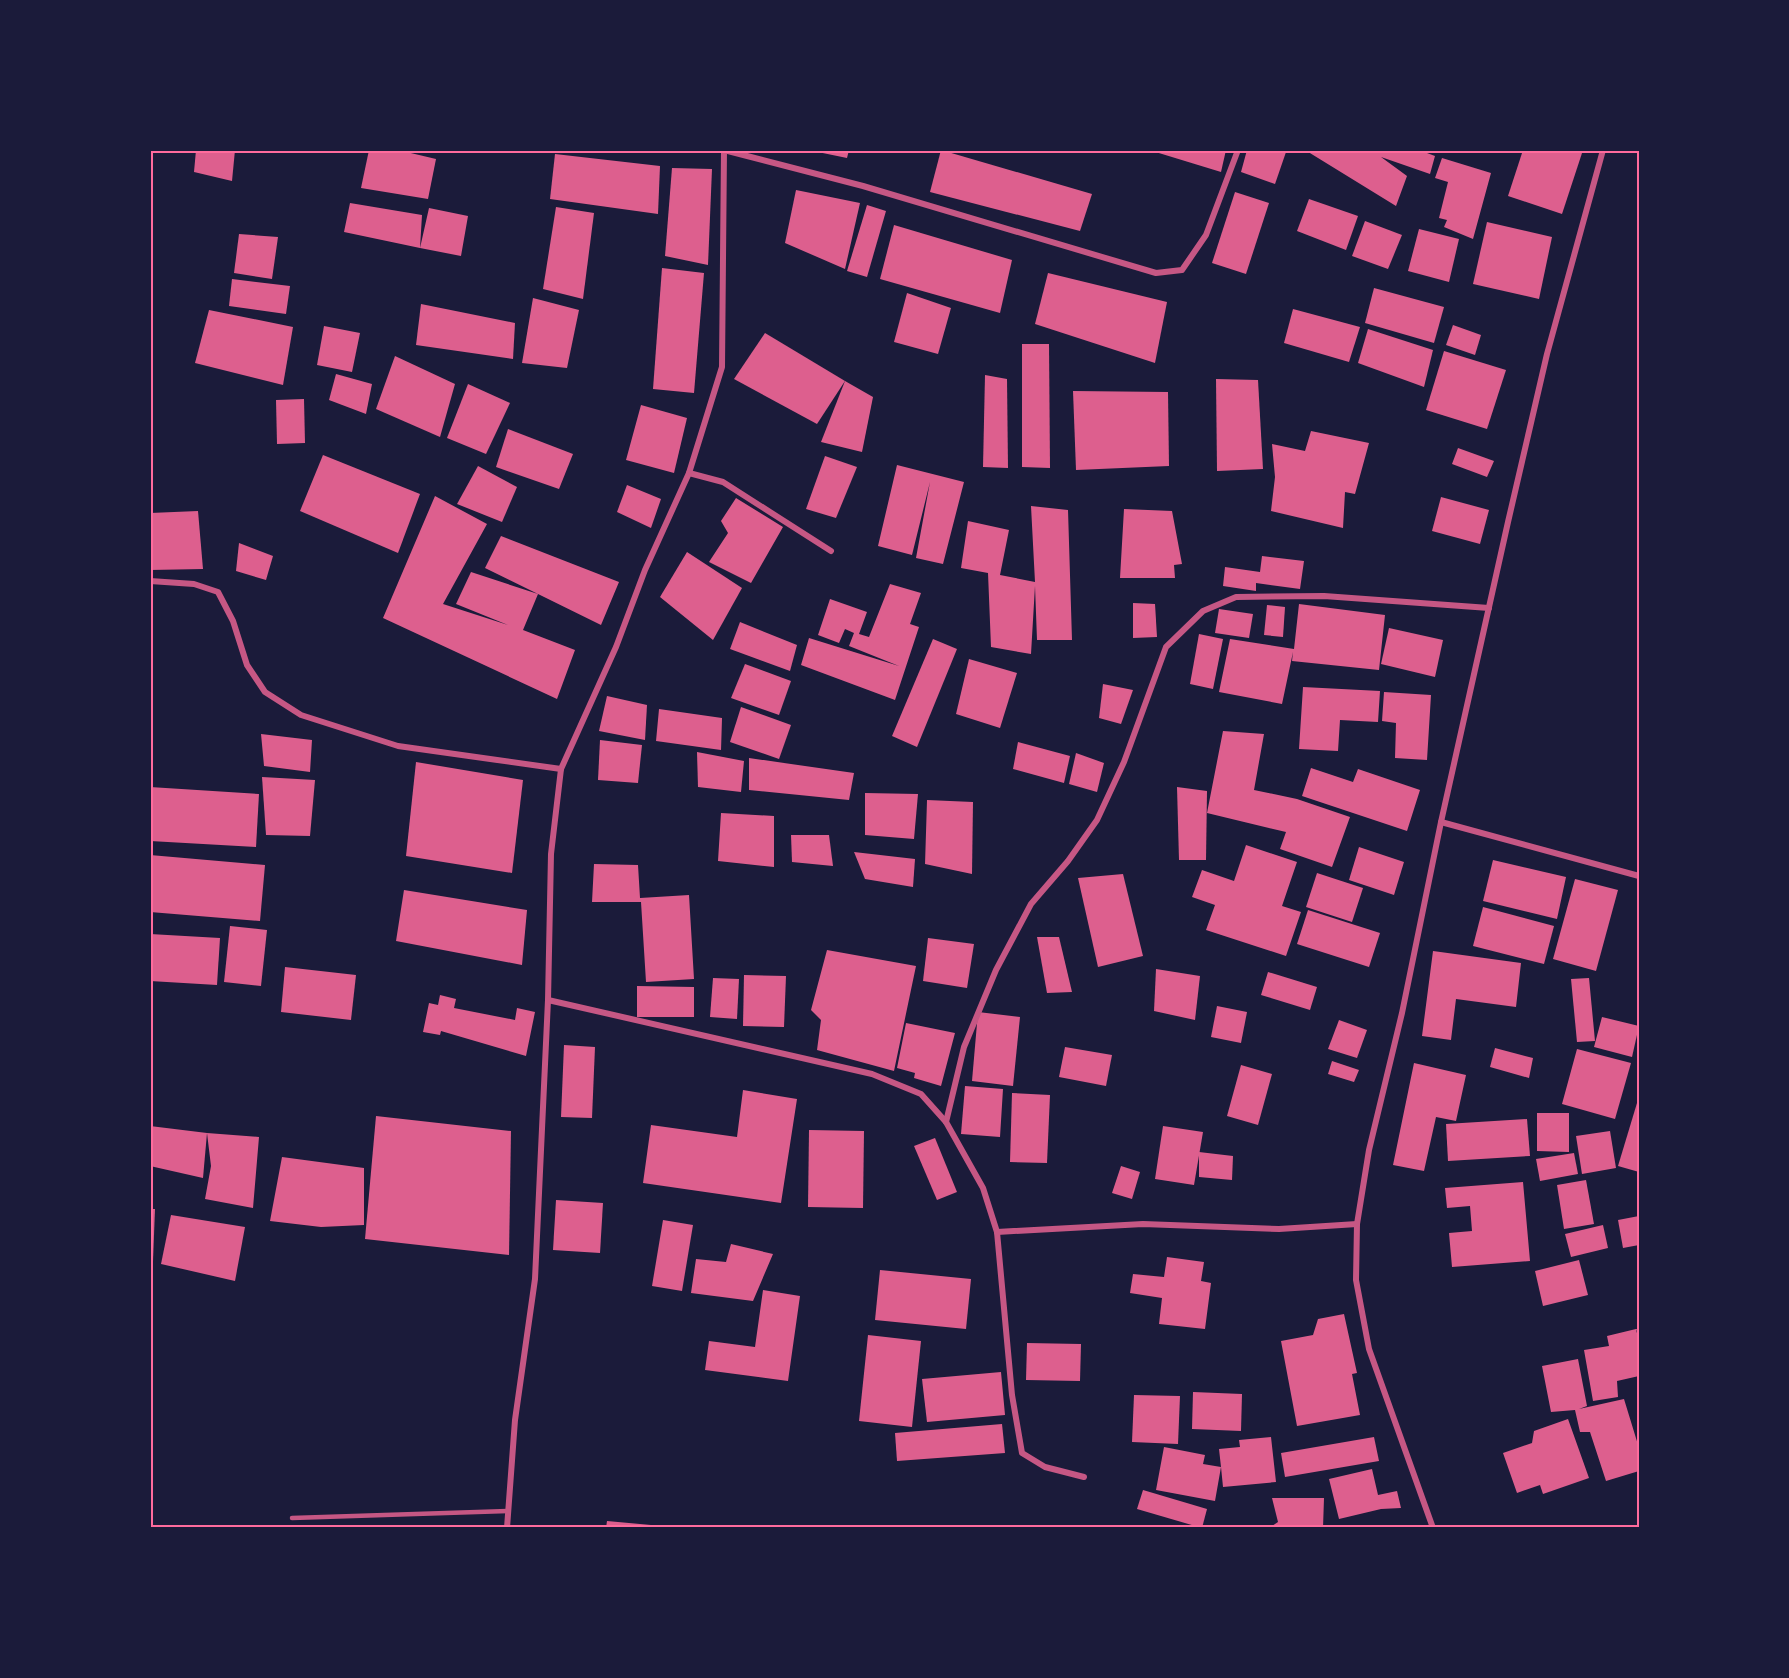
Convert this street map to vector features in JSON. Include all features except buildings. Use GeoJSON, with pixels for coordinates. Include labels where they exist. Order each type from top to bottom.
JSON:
{"type":"FeatureCollection","features":[{"type":"Feature","properties":{"kind":"street"},"geometry":{"type":"LineString","coordinates":[[507,1528],[515,1420],[535,1279],[548,1000],[551,854],[561,769],[616,647],[645,570],[689,473],[722,367],[724,150],[863,186],[1156,273],[1182,270],[1206,235],[1238,150]]}},
{"type":"Feature","properties":{"kind":"street"},"geometry":{"type":"LineString","coordinates":[[1432,1528],[1369,1349],[1356,1280],[1357,1224],[1369,1150],[1402,1013],[1441,822],[1547,354],[1603,150]]}},
{"type":"Feature","properties":{"kind":"street"},"geometry":{"type":"LineString","coordinates":[[689,473],[723,482],[831,551]]}},
{"type":"Feature","properties":{"kind":"street"},"geometry":{"type":"LineString","coordinates":[[150,581],[194,584],[218,592],[233,621],[247,666],[264,692],[302,715],[398,746],[561,769]]}},
{"type":"Feature","properties":{"kind":"street"},"geometry":{"type":"LineString","coordinates":[[946,1122],[964,1047],[996,970],[1030,904],[1068,861],[1097,820],[1124,762],[1166,647],[1203,611],[1236,597],[1324,596],[1489,608]]}},
{"type":"Feature","properties":{"kind":"street"},"geometry":{"type":"LineString","coordinates":[[1441,822],[1639,876]]}},
{"type":"Feature","properties":{"kind":"street"},"geometry":{"type":"LineString","coordinates":[[548,1000],[872,1074],[921,1094],[946,1122],[983,1188],[997,1232],[1012,1395],[1022,1453],[1045,1467],[1084,1477]]}},
{"type":"Feature","properties":{"kind":"street"},"geometry":{"type":"LineString","coordinates":[[997,1232],[1143,1224],[1279,1229],[1357,1224]]}},
{"type":"Feature","properties":{"kind":"lane"},"geometry":{"type":"LineString","coordinates":[[292,1518],[508,1510]]}}]}
